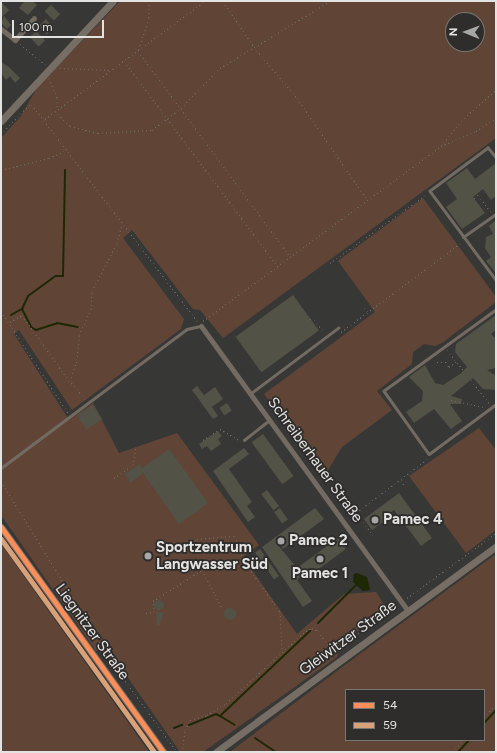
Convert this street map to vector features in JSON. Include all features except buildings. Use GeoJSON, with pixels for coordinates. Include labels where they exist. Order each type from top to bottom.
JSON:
{"type":"FeatureCollection","features":[{"type":"Feature","properties":{"kind":"main road"},"geometry":{"type":"LineString","coordinates":[[1,121],[113,1]]}},
{"type":"Feature","properties":{"kind":"main road","name":"Liegnitzer Straße"},"geometry":{"type":"LineString","coordinates":[[1,527],[163,752]]}},
{"type":"Feature","properties":{"kind":"main road","name":"Gleiwitzer Straße"},"geometry":{"type":"LineString","coordinates":[[216,752],[496,546]]}},
{"type":"Feature","properties":{"kind":"street"},"geometry":{"type":"LineString","coordinates":[[1,29],[15,40],[34,18]]}},
{"type":"Feature","properties":{"kind":"street","name":"Schreiberhauer Straße"},"geometry":{"type":"LineString","coordinates":[[201,326],[252,393],[408,611]]}},
{"type":"Feature","properties":{"kind":"lane"},"geometry":{"type":"LineString","coordinates":[[496,158],[488,148],[430,191],[496,280]]}},
{"type":"Feature","properties":{"kind":"lane"},"geometry":{"type":"LineString","coordinates":[[464,238],[495,215]]}},
{"type":"Feature","properties":{"kind":"lane"},"geometry":{"type":"LineString","coordinates":[[496,310],[444,346],[384,391],[429,454],[496,404]]}},
{"type":"Feature","properties":{"kind":"lane"},"geometry":{"type":"LineString","coordinates":[[1,468],[88,402],[188,330],[201,326]]}},
{"type":"Feature","properties":{"kind":"lane"},"geometry":{"type":"LineString","coordinates":[[252,393],[338,328]]}},
{"type":"Feature","properties":{"kind":"lane"},"geometry":{"type":"LineString","coordinates":[[244,440],[270,419]]}},
{"type":"Feature","properties":{"kind":"path"},"geometry":{"type":"LineString","coordinates":[[138,50],[149,18],[149,1]]}},
{"type":"Feature","properties":{"kind":"path"},"geometry":{"type":"LineString","coordinates":[[45,119],[205,1]]}},
{"type":"Feature","properties":{"kind":"path"},"geometry":{"type":"LineString","coordinates":[[223,1],[254,47],[297,98],[366,199]]}},
{"type":"Feature","properties":{"kind":"path"},"geometry":{"type":"LineString","coordinates":[[55,111],[70,126],[98,133],[152,130],[168,120],[220,68],[330,1]]}},
{"type":"Feature","properties":{"kind":"path"},"geometry":{"type":"LineString","coordinates":[[15,40],[50,68],[111,70]]}},
{"type":"Feature","properties":{"kind":"path"},"geometry":{"type":"LineString","coordinates":[[138,50],[289,255]]}},
{"type":"Feature","properties":{"kind":"path"},"geometry":{"type":"LineString","coordinates":[[124,61],[276,265]]}},
{"type":"Feature","properties":{"kind":"path"},"geometry":{"type":"LineString","coordinates":[[50,68],[48,77],[57,98],[58,109]]}},
{"type":"Feature","properties":{"kind":"path"},"geometry":{"type":"LineString","coordinates":[[441,146],[464,118],[496,90]]}},
{"type":"Feature","properties":{"kind":"path"},"geometry":{"type":"LineString","coordinates":[[24,96],[45,119],[187,310],[201,326]]}},
{"type":"Feature","properties":{"kind":"path"},"geometry":{"type":"LineString","coordinates":[[1,134],[31,103]]}},
{"type":"Feature","properties":{"kind":"path"},"geometry":{"type":"LineString","coordinates":[[201,326],[204,317],[441,146],[476,131],[496,118]]}},
{"type":"Feature","properties":{"kind":"path"},"geometry":{"type":"LineString","coordinates":[[1,170],[49,158],[68,149]]}},
{"type":"Feature","properties":{"kind":"path"},"geometry":{"type":"LineString","coordinates":[[330,263],[430,191]]}},
{"type":"Feature","properties":{"kind":"path"},"geometry":{"type":"LineString","coordinates":[[474,198],[478,195],[495,215]]}},
{"type":"Feature","properties":{"kind":"path"},"geometry":{"type":"LineString","coordinates":[[70,381],[77,360],[79,335],[92,309],[92,291],[117,243],[122,223]]}},
{"type":"Feature","properties":{"kind":"path"},"geometry":{"type":"LineString","coordinates":[[364,308],[368,312],[464,238]]}},
{"type":"Feature","properties":{"kind":"path"},"geometry":{"type":"LineString","coordinates":[[1,311],[70,416]]}},
{"type":"Feature","properties":{"kind":"path"},"geometry":{"type":"LineString","coordinates":[[9,322],[22,315],[70,381],[88,402]]}},
{"type":"Feature","properties":{"kind":"path"},"geometry":{"type":"LineString","coordinates":[[444,346],[464,371]]}},
{"type":"Feature","properties":{"kind":"path"},"geometry":{"type":"LineString","coordinates":[[437,362],[446,362],[449,367],[457,362]]}},
{"type":"Feature","properties":{"kind":"path"},"geometry":{"type":"LineString","coordinates":[[471,380],[492,407]]}},
{"type":"Feature","properties":{"kind":"path"},"geometry":{"type":"LineString","coordinates":[[451,400],[492,407]]}},
{"type":"Feature","properties":{"kind":"path"},"geometry":{"type":"LineString","coordinates":[[203,440],[220,429],[236,440],[244,440]]}},
{"type":"Feature","properties":{"kind":"path"},"geometry":{"type":"LineString","coordinates":[[114,478],[133,465],[136,447]]}},
{"type":"Feature","properties":{"kind":"path"},"geometry":{"type":"LineString","coordinates":[[353,515],[428,460],[429,454]]}},
{"type":"Feature","properties":{"kind":"path"},"geometry":{"type":"LineString","coordinates":[[401,480],[404,485]]}},
{"type":"Feature","properties":{"kind":"path"},"geometry":{"type":"LineString","coordinates":[[1,481],[116,668],[177,752]]}},
{"type":"Feature","properties":{"kind":"path"},"geometry":{"type":"LineString","coordinates":[[362,522],[373,535]]}},
{"type":"Feature","properties":{"kind":"path"},"geometry":{"type":"LineString","coordinates":[[182,752],[185,730],[190,720],[207,715],[226,702],[282,651],[312,628],[318,631],[327,644],[335,649],[342,646],[496,533]]}},
{"type":"Feature","properties":{"kind":"path"},"geometry":{"type":"LineString","coordinates":[[188,550],[197,538],[235,536],[242,558],[280,612],[282,651]]}},
{"type":"Feature","properties":{"kind":"path"},"geometry":{"type":"LineString","coordinates":[[146,613],[154,612],[153,601],[202,570],[222,608]]}},
{"type":"Feature","properties":{"kind":"path"},"geometry":{"type":"LineString","coordinates":[[485,716],[496,704]]}},
{"type":"Feature","properties":{"kind":"path"},"geometry":{"type":"LineString","coordinates":[[452,752],[462,741]]}},
{"type":"Feature","properties":{"kind":"shaded area"},"geometry":{"type":"Polygon","coordinates":[[[120,1],[496,1],[496,138],[223,338],[200,310],[193,309],[132,230],[123,238],[184,319],[181,329],[72,410],[19,330],[14,334],[69,420],[93,403],[119,453],[177,433],[259,545],[243,557],[297,634],[344,594],[376,592],[385,606],[341,646],[337,657],[203,752],[180,752],[105,645],[96,651],[1,515],[1,138],[21,116],[37,88],[120,1]]]}},
{"type":"Feature","properties":{"kind":"shaded area"},"geometry":{"type":"Polygon","coordinates":[[[423,198],[496,297],[496,302],[442,343],[435,346],[424,344],[413,352],[412,364],[377,391],[392,410],[342,447],[325,475],[264,394],[375,312],[338,261],[423,198]]]}},
{"type":"Feature","properties":{"kind":"shaded area"},"geometry":{"type":"Polygon","coordinates":[[[479,428],[496,450],[496,530],[466,553],[409,476],[479,428]]]}},
{"type":"Feature","properties":{"kind":"shaded area"},"geometry":{"type":"Polygon","coordinates":[[[1,544],[149,752],[1,752],[1,544]]]}},
{"type":"Feature","properties":{"kind":"shaded area"},"geometry":{"type":"Polygon","coordinates":[[[496,554],[496,752],[230,752],[345,665],[496,554]]]}},
{"type":"Feature","properties":{"kind":"shaded area"},"geometry":{"type":"Polygon","coordinates":[[[357,573],[367,577],[370,590],[363,591],[353,582],[354,574],[357,573]]]}},
{"type":"Feature","properties":{"kind":"waterway"},"geometry":{"type":"LineString","coordinates":[[11,315],[22,309],[28,296],[56,276],[63,276],[65,170]]}},
{"type":"Feature","properties":{"kind":"waterway"},"geometry":{"type":"LineString","coordinates":[[22,309],[31,327],[36,330],[57,323],[78,327]]}},
{"type":"Feature","properties":{"kind":"waterway"},"geometry":{"type":"LineString","coordinates":[[318,623],[356,585]]}},
{"type":"Feature","properties":{"kind":"waterway"},"geometry":{"type":"LineString","coordinates":[[189,725],[216,714],[220,716],[310,631]]}},
{"type":"Feature","properties":{"kind":"waterway"},"geometry":{"type":"LineString","coordinates":[[485,722],[496,710]]}},
{"type":"Feature","properties":{"kind":"waterway"},"geometry":{"type":"LineString","coordinates":[[220,716],[235,725]]}},
{"type":"Feature","properties":{"kind":"waterway"},"geometry":{"type":"LineString","coordinates":[[174,728],[182,725]]}},
{"type":"Feature","properties":{"kind":"waterway"},"geometry":{"type":"LineString","coordinates":[[255,738],[276,752]]}},
{"type":"Feature","properties":{"kind":"waterway"},"geometry":{"type":"LineString","coordinates":[[458,752],[468,741]]}},
{"type":"Feature","properties":{"kind":"transit line","name":"54"},"geometry":{"type":"LineString","coordinates":[[1,527],[163,752]]}},
{"type":"Feature","properties":{"kind":"transit line","name":"59"},"geometry":{"type":"LineString","coordinates":[[1,539],[154,752]]}},
{"type":"Feature","properties":{"kind":"place","name":"Pamec 4"},"geometry":{"type":"Point","coordinates":[375,520]}},
{"type":"Feature","properties":{"kind":"place","name":"Pamec 2"},"geometry":{"type":"Point","coordinates":[281,541]}},
{"type":"Feature","properties":{"kind":"place","name":"Sportzentrum Langwasser Süd"},"geometry":{"type":"Point","coordinates":[148,556]}},
{"type":"Feature","properties":{"kind":"place","name":"Pamec 1"},"geometry":{"type":"Point","coordinates":[320,559]}}]}
